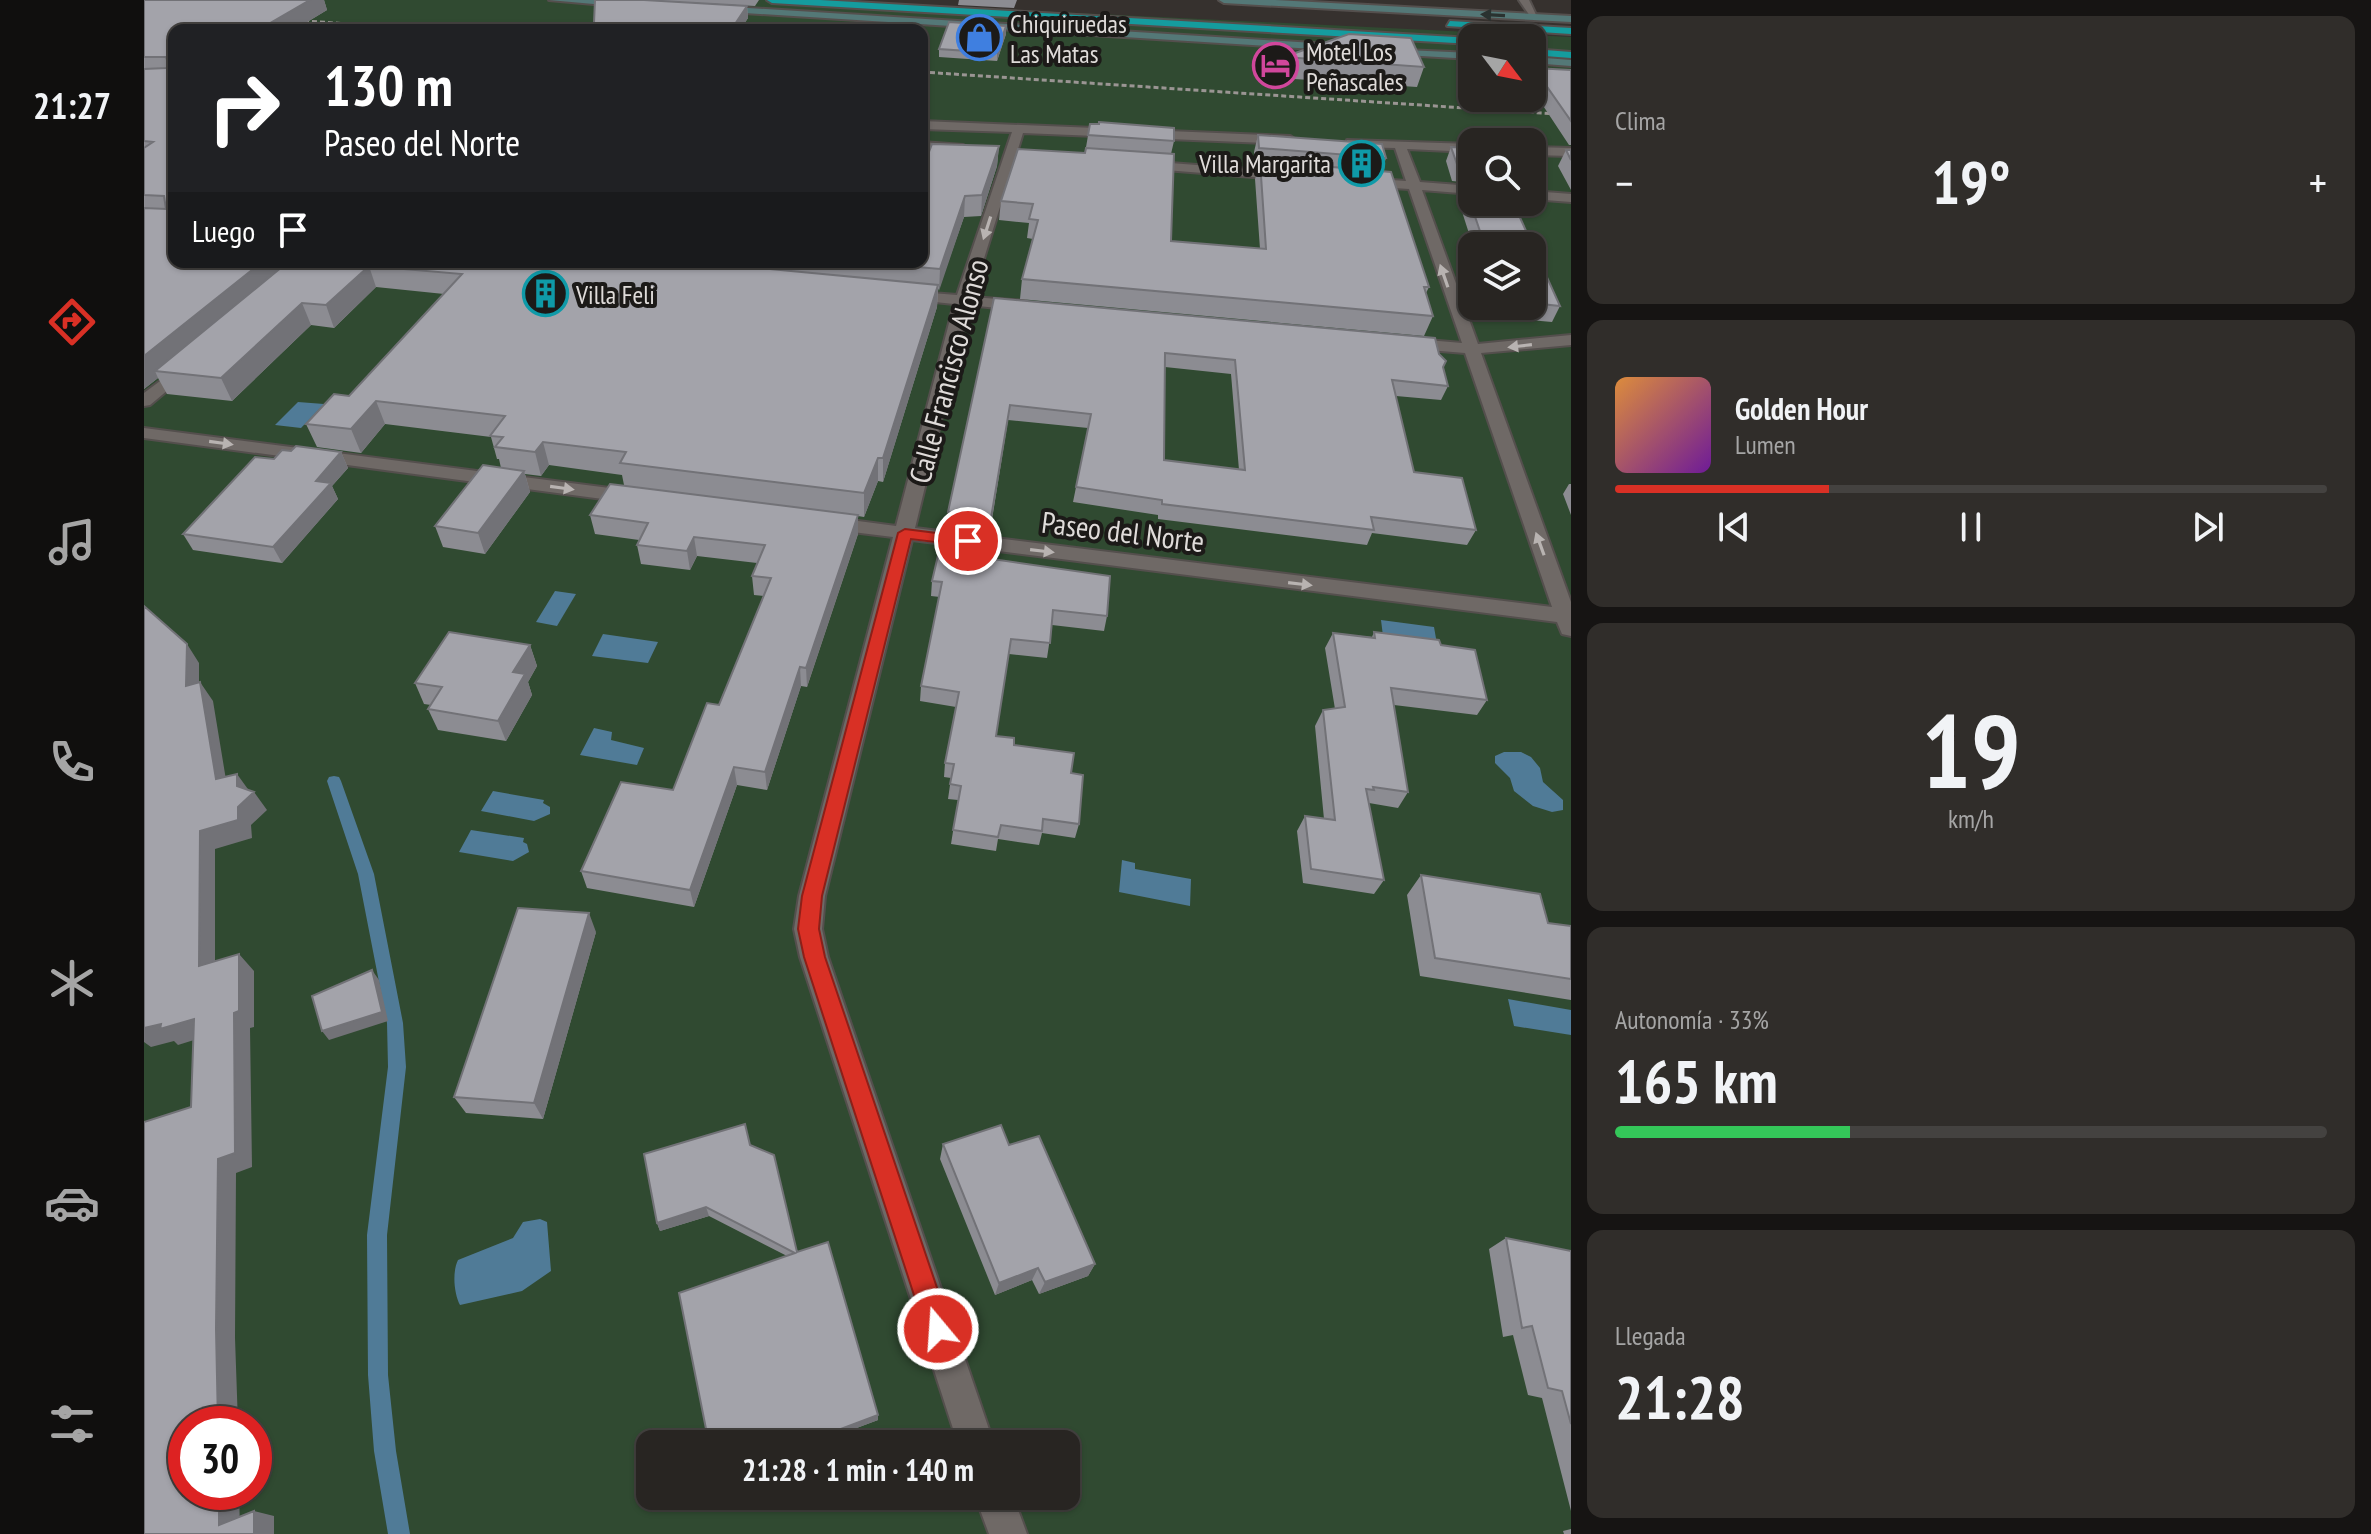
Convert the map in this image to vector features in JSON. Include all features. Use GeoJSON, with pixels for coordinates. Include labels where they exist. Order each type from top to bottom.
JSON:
{"type":"FeatureCollection","features":[{"type":"Feature","properties":{"kind":"highway"},"geometry":{"type":"LineString","coordinates":[[772,0],[1458,40]]}},
{"type":"Feature","properties":{"kind":"highway"},"geometry":{"type":"LineString","coordinates":[[1224,12],[1571,31]]}},
{"type":"Feature","properties":{"kind":"highway"},"geometry":{"type":"LineString","coordinates":[[1037,15],[1458,48]]}},
{"type":"Feature","properties":{"kind":"highway"},"geometry":{"type":"LineString","coordinates":[[1546,45],[1571,46]]}},
{"type":"Feature","properties":{"kind":"highway"},"geometry":{"type":"LineString","coordinates":[[1546,53],[1571,55]]}},
{"type":"Feature","properties":{"kind":"street"},"geometry":{"type":"LineString","coordinates":[[554,0],[632,5]]}},
{"type":"Feature","properties":{"kind":"street"},"geometry":{"type":"LineString","coordinates":[[1224,0],[1571,19]]}},
{"type":"Feature","properties":{"kind":"street"},"geometry":{"type":"LineString","coordinates":[[1524,0],[1535,17]]}},
{"type":"Feature","properties":{"kind":"street"},"geometry":{"type":"LineString","coordinates":[[711,9],[1364,49]]}},
{"type":"Feature","properties":{"kind":"street"},"geometry":{"type":"LineString","coordinates":[[1380,50],[1458,55]]}},
{"type":"Feature","properties":{"kind":"street"},"geometry":{"type":"LineString","coordinates":[[1546,61],[1571,63]]}},
{"type":"Feature","properties":{"kind":"street"},"geometry":{"type":"LineString","coordinates":[[928,125],[1305,141]]}},
{"type":"Feature","properties":{"kind":"street"},"geometry":{"type":"LineString","coordinates":[[928,146],[1000,151],[993,128]]}},
{"type":"Feature","properties":{"kind":"street","name":"Calle Francisco Alonso"},"geometry":{"type":"LineString","coordinates":[[971,1430],[814,957],[808,929],[812,896],[1000,151],[1019,128]]}},
{"type":"Feature","properties":{"kind":"street"},"geometry":{"type":"LineString","coordinates":[[1337,142],[1458,147]]}},
{"type":"Feature","properties":{"kind":"street"},"geometry":{"type":"LineString","coordinates":[[955,148],[969,144]]}},
{"type":"Feature","properties":{"kind":"street"},"geometry":{"type":"LineString","coordinates":[[1400,145],[1569,622]]}},
{"type":"Feature","properties":{"kind":"street"},"geometry":{"type":"LineString","coordinates":[[1546,151],[1571,152]]}},
{"type":"Feature","properties":{"kind":"street"},"geometry":{"type":"LineString","coordinates":[[1135,164],[1305,177]]}},
{"type":"Feature","properties":{"kind":"street"},"geometry":{"type":"LineString","coordinates":[[1351,181],[1458,189]]}},
{"type":"Feature","properties":{"kind":"street"},"geometry":{"type":"LineString","coordinates":[[1546,196],[1571,198]]}},
{"type":"Feature","properties":{"kind":"street"},"geometry":{"type":"LineString","coordinates":[[893,294],[1045,308]]}},
{"type":"Feature","properties":{"kind":"street"},"geometry":{"type":"LineString","coordinates":[[1390,341],[1470,349],[1571,340]]}},
{"type":"Feature","properties":{"kind":"street"},"geometry":{"type":"LineString","coordinates":[[144,401],[204,352]]}},
{"type":"Feature","properties":{"kind":"street"},"geometry":{"type":"LineString","coordinates":[[144,433],[649,500]]}},
{"type":"Feature","properties":{"kind":"street","name":"Paseo del Norte"},"geometry":{"type":"LineString","coordinates":[[807,520],[1569,622]]}},
{"type":"Feature","properties":{"kind":"street"},"geometry":{"type":"LineString","coordinates":[[999,1510],[1008,1534]]}},
{"type":"Feature","properties":{"kind":"green space"},"geometry":{"type":"Polygon","coordinates":[[[144,0],[812,0],[1458,31],[1458,112],[1546,112],[1546,36],[1571,37],[1571,1534],[144,1534],[144,0]]]}},
{"type":"Feature","properties":{"kind":"water"},"geometry":{"type":"Polygon","coordinates":[[[298,402],[324,404],[301,428],[275,425],[298,402]]]}},
{"type":"Feature","properties":{"kind":"water"},"geometry":{"type":"Polygon","coordinates":[[[555,591],[576,594],[557,626],[536,622],[555,591]]]}},
{"type":"Feature","properties":{"kind":"water"},"geometry":{"type":"Polygon","coordinates":[[[1381,620],[1434,627],[1437,644],[1383,636],[1381,620]]]}},
{"type":"Feature","properties":{"kind":"water"},"geometry":{"type":"Polygon","coordinates":[[[603,634],[658,642],[648,663],[592,656],[603,634]]]}},
{"type":"Feature","properties":{"kind":"water"},"geometry":{"type":"Polygon","coordinates":[[[594,728],[612,732],[611,740],[644,748],[637,765],[580,755],[594,728]]]}},
{"type":"Feature","properties":{"kind":"water"},"geometry":{"type":"Polygon","coordinates":[[[1504,752],[1521,752],[1531,757],[1540,768],[1543,782],[1563,800],[1563,810],[1552,812],[1533,806],[1514,791],[1510,778],[1495,763],[1495,756],[1504,752]]]}},
{"type":"Feature","properties":{"kind":"water"},"geometry":{"type":"Polygon","coordinates":[[[493,791],[544,800],[543,803],[550,807],[550,814],[534,821],[481,811],[493,791]]]}},
{"type":"Feature","properties":{"kind":"water"},"geometry":{"type":"Polygon","coordinates":[[[471,830],[524,838],[529,852],[513,861],[459,852],[471,830]]]}},
{"type":"Feature","properties":{"kind":"water"},"geometry":{"type":"Polygon","coordinates":[[[1122,860],[1135,863],[1135,869],[1191,879],[1190,906],[1119,892],[1122,860]]]}},
{"type":"Feature","properties":{"kind":"water"},"geometry":{"type":"Polygon","coordinates":[[[1508,999],[1571,1010],[1571,1035],[1514,1026],[1508,999]]]}},
{"type":"Feature","properties":{"kind":"water"},"geometry":{"type":"Polygon","coordinates":[[[540,1219],[547,1222],[551,1271],[522,1291],[460,1305],[454,1283],[458,1260],[513,1238],[523,1222],[540,1219]]]}},
{"type":"Feature","properties":{"kind":"building"},"geometry":{"type":"Polygon","coordinates":[[[144,0],[310,0],[268,24],[168,24],[168,63],[166,57],[144,57],[144,0]]]}},
{"type":"Feature","properties":{"kind":"building"},"geometry":{"type":"Polygon","coordinates":[[[595,0],[747,6],[735,24],[594,23],[595,0]]]}},
{"type":"Feature","properties":{"kind":"building"},"geometry":{"type":"Polygon","coordinates":[[[949,22],[1006,26],[997,53],[939,49],[949,22]]]}},
{"type":"Feature","properties":{"kind":"building"},"geometry":{"type":"Polygon","coordinates":[[[1349,34],[1411,38],[1424,67],[1284,57],[1349,34]]]}},
{"type":"Feature","properties":{"kind":"building"},"geometry":{"type":"Polygon","coordinates":[[[168,67],[168,268],[254,268],[144,356],[144,208],[166,209],[164,196],[144,195],[144,148],[153,142],[144,141],[144,69],[168,67]]]}},
{"type":"Feature","properties":{"kind":"building"},"geometry":{"type":"Polygon","coordinates":[[[1546,69],[1571,70],[1571,121],[1546,85],[1546,69]]]}},
{"type":"Feature","properties":{"kind":"building"},"geometry":{"type":"Polygon","coordinates":[[[1099,122],[1174,128],[1174,141],[1088,135],[1090,124],[1099,122]]]}},
{"type":"Feature","properties":{"kind":"building"},"geometry":{"type":"Polygon","coordinates":[[[1258,135],[1382,144],[1386,158],[1259,148],[1258,135]]]}},
{"type":"Feature","properties":{"kind":"building"},"geometry":{"type":"Polygon","coordinates":[[[932,144],[999,146],[982,195],[965,196],[940,269],[928,268],[929,152],[932,144]]]}},
{"type":"Feature","properties":{"kind":"building"},"geometry":{"type":"Polygon","coordinates":[[[1451,147],[1458,147],[1458,167],[1451,147]]]}},
{"type":"Feature","properties":{"kind":"building"},"geometry":{"type":"Polygon","coordinates":[[[1086,148],[1174,154],[1171,241],[1266,249],[1260,161],[1391,172],[1429,287],[1424,287],[1433,316],[1022,279],[1038,220],[1029,219],[1033,204],[1001,201],[1018,149],[1085,153],[1086,148]]]}},
{"type":"Feature","properties":{"kind":"building"},"geometry":{"type":"Polygon","coordinates":[[[1475,216],[1519,216],[1527,232],[1480,232],[1475,216]]]}},
{"type":"Feature","properties":{"kind":"building"},"geometry":{"type":"Polygon","coordinates":[[[281,268],[367,268],[326,305],[302,303],[221,378],[155,371],[281,268]]]}},
{"type":"Feature","properties":{"kind":"building"},"geometry":{"type":"Polygon","coordinates":[[[392,268],[760,268],[938,285],[883,458],[878,458],[864,493],[620,463],[626,452],[543,442],[535,452],[495,447],[503,437],[490,436],[505,416],[376,401],[351,429],[306,424],[334,394],[349,396],[462,274],[392,268]]]}},
{"type":"Feature","properties":{"kind":"building"},"geometry":{"type":"Polygon","coordinates":[[[1546,275],[1560,306],[1546,304],[1546,275]]]}},
{"type":"Feature","properties":{"kind":"building"},"geometry":{"type":"Polygon","coordinates":[[[994,298],[1435,338],[1439,354],[1446,361],[1443,367],[1448,386],[1392,380],[1414,472],[1462,478],[1476,530],[1371,517],[1374,530],[1162,504],[1162,500],[1076,487],[1091,414],[1010,405],[991,518],[948,512],[994,298]],[[1165,353],[1164,460],[1245,470],[1235,360],[1165,353]]]}},
{"type":"Feature","properties":{"kind":"building"},"geometry":{"type":"Polygon","coordinates":[[[296,446],[341,452],[316,481],[331,483],[273,547],[183,534],[255,457],[274,459],[282,450],[291,451],[296,446]]]}},
{"type":"Feature","properties":{"kind":"building"},"geometry":{"type":"Polygon","coordinates":[[[483,465],[524,471],[478,533],[435,526],[483,465]]]}},
{"type":"Feature","properties":{"kind":"building"},"geometry":{"type":"Polygon","coordinates":[[[610,484],[858,515],[806,668],[800,667],[765,772],[734,767],[690,890],[581,871],[621,782],[673,790],[707,703],[719,705],[771,578],[752,576],[765,545],[694,537],[687,551],[637,545],[648,523],[590,515],[610,484]]]}},
{"type":"Feature","properties":{"kind":"building"},"geometry":{"type":"Polygon","coordinates":[[[944,530],[988,536],[985,558],[1110,576],[1107,616],[1053,610],[1050,643],[1011,639],[996,736],[1014,738],[1014,745],[1074,753],[1071,773],[1083,775],[1079,824],[1043,819],[1042,831],[1001,825],[998,837],[953,830],[961,786],[950,784],[954,764],[945,763],[959,692],[921,686],[942,582],[932,581],[944,530]]]}},
{"type":"Feature","properties":{"kind":"building"},"geometry":{"type":"Polygon","coordinates":[[[144,606],[187,644],[186,686],[200,682],[216,779],[237,774],[237,786],[254,792],[238,807],[238,820],[200,831],[199,966],[239,954],[239,1011],[234,1013],[235,1153],[218,1159],[218,1406],[168,1406],[168,1510],[219,1510],[219,1525],[254,1511],[254,1534],[144,1534],[144,1122],[191,1107],[194,1019],[160,1029],[161,1024],[144,1028],[144,606]]]}},
{"type":"Feature","properties":{"kind":"building"},"geometry":{"type":"Polygon","coordinates":[[[449,632],[530,645],[513,672],[525,674],[498,721],[428,709],[442,687],[415,683],[449,632]]]}},
{"type":"Feature","properties":{"kind":"building"},"geometry":{"type":"Polygon","coordinates":[[[1374,632],[1439,640],[1441,645],[1475,650],[1487,700],[1391,688],[1408,792],[1373,787],[1374,790],[1366,789],[1384,880],[1311,869],[1305,816],[1335,820],[1323,710],[1345,707],[1333,633],[1375,638],[1374,632]]]}},
{"type":"Feature","properties":{"kind":"building"},"geometry":{"type":"Polygon","coordinates":[[[1421,875],[1540,894],[1548,923],[1571,926],[1571,979],[1435,958],[1421,875]]]}},
{"type":"Feature","properties":{"kind":"building"},"geometry":{"type":"Polygon","coordinates":[[[518,908],[589,913],[534,1103],[454,1097],[518,908]]]}},
{"type":"Feature","properties":{"kind":"building"},"geometry":{"type":"Polygon","coordinates":[[[372,970],[382,1012],[322,1031],[312,996],[372,970]]]}},
{"type":"Feature","properties":{"kind":"building"},"geometry":{"type":"Polygon","coordinates":[[[745,1124],[750,1145],[774,1155],[797,1252],[828,1242],[878,1415],[838,1430],[706,1430],[679,1293],[795,1253],[706,1207],[657,1223],[644,1154],[745,1124]]]}},
{"type":"Feature","properties":{"kind":"building"},"geometry":{"type":"Polygon","coordinates":[[[1001,1125],[1009,1145],[1039,1136],[1095,1264],[1045,1282],[1038,1268],[999,1283],[943,1144],[1001,1125]]]}},
{"type":"Feature","properties":{"kind":"building"},"geometry":{"type":"Polygon","coordinates":[[[1506,1238],[1571,1251],[1571,1424],[1562,1391],[1548,1388],[1532,1326],[1522,1328],[1506,1238]]]}},
{"type":"Feature","properties":{"kind":"waterway"},"geometry":{"type":"LineString","coordinates":[[334,781],[366,874],[395,1023],[397,1067],[377,1235],[378,1375],[385,1451],[399,1534]]}},
{"type":"Feature","properties":{"kind":"railway"},"geometry":{"type":"LineString","coordinates":[[288,20],[350,24]]}},
{"type":"Feature","properties":{"kind":"railway"},"geometry":{"type":"LineString","coordinates":[[928,72],[1571,115]]}},
{"type":"Feature","properties":{"kind":"place","name":"Chiquiruedas Las Matas"},"geometry":{"type":"Point","coordinates":[979,38]}},
{"type":"Feature","properties":{"kind":"place","name":"Motel Los Peñascales"},"geometry":{"type":"Point","coordinates":[1275,66]}},
{"type":"Feature","properties":{"kind":"place","name":"Villa Margarita"},"geometry":{"type":"Point","coordinates":[1362,163]}},
{"type":"Feature","properties":{"kind":"place","name":"Villa Feli"},"geometry":{"type":"Point","coordinates":[545,294]}},
{"type":"Feature","properties":{"kind":"route"},"geometry":{"type":"LineString","coordinates":[[938,1329],[814,957],[808,929],[812,896],[905,533],[968,541]]}}]}
